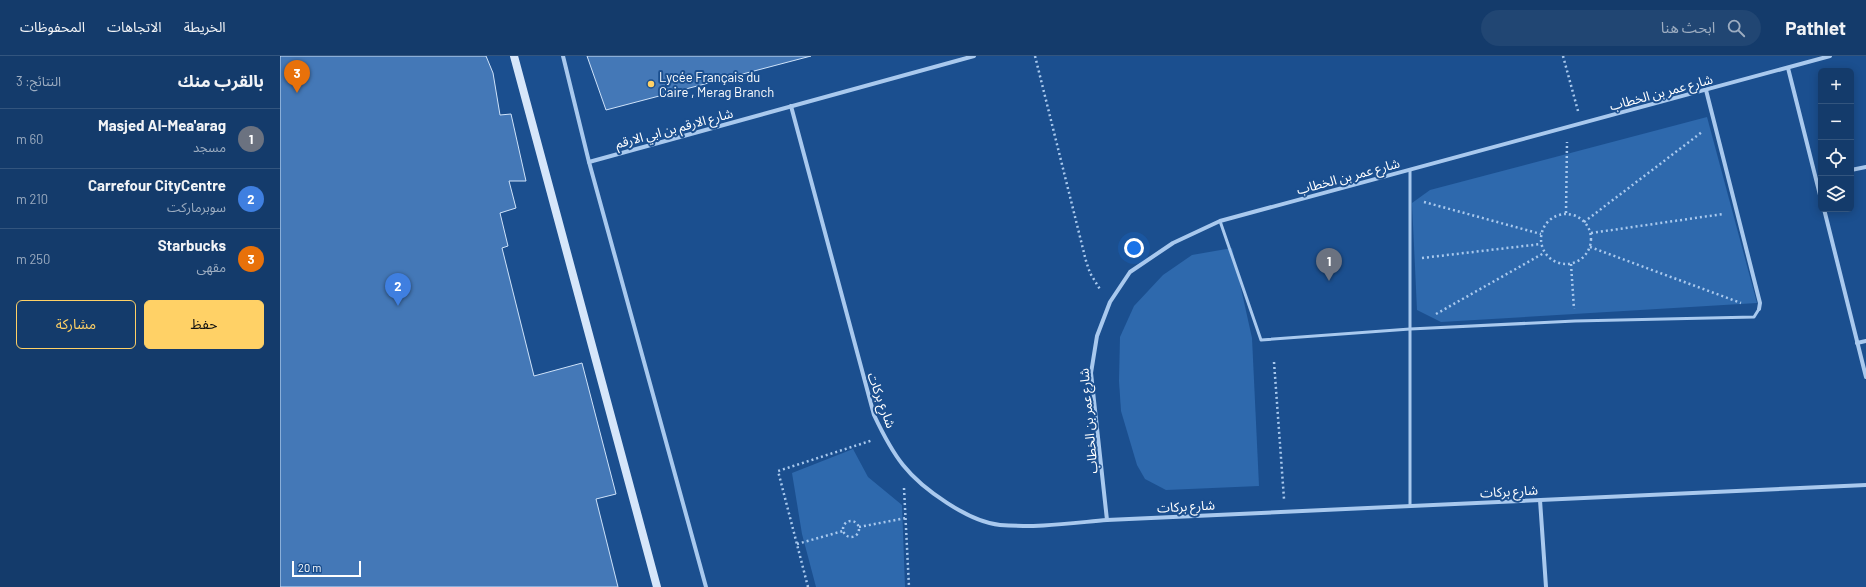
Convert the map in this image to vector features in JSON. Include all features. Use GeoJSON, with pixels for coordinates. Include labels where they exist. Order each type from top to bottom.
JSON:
{"type":"FeatureCollection","features":[{"type":"Feature","properties":{"kind":"street"},"geometry":{"type":"LineString","coordinates":[[514,56],[657,587]]}},
{"type":"Feature","properties":{"kind":"street"},"geometry":{"type":"LineString","coordinates":[[563,56],[589,162],[706,587]]}},
{"type":"Feature","properties":{"kind":"street","name":"شارع الارقم بن ابي الارقم"},"geometry":{"type":"LineString","coordinates":[[589,162],[974,56]]}},
{"type":"Feature","properties":{"kind":"street","name":"شارع عمر بن الخطاب"},"geometry":{"type":"LineString","coordinates":[[1107,520],[1092,372],[1097,336],[1110,302],[1130,272],[1173,243],[1220,221],[1830,56]]}},
{"type":"Feature","properties":{"kind":"street"},"geometry":{"type":"LineString","coordinates":[[1788,68],[1818,186]]}},
{"type":"Feature","properties":{"kind":"street"},"geometry":{"type":"LineString","coordinates":[[1706,90],[1760,303],[1759,309]]}},
{"type":"Feature","properties":{"kind":"street","name":"شارع بركات"},"geometry":{"type":"LineString","coordinates":[[791,106],[866,390],[874,415],[884,437],[903,466],[934,495],[972,516],[999,525],[1041,525],[1107,520],[1866,484]]}},
{"type":"Feature","properties":{"kind":"street"},"geometry":{"type":"LineString","coordinates":[[1854,169],[1866,167]]}},
{"type":"Feature","properties":{"kind":"street"},"geometry":{"type":"LineString","coordinates":[[1825,212],[1866,377]]}},
{"type":"Feature","properties":{"kind":"street"},"geometry":{"type":"LineString","coordinates":[[1857,343],[1866,341]]}},
{"type":"Feature","properties":{"kind":"street"},"geometry":{"type":"LineString","coordinates":[[1540,500],[1546,587]]}},
{"type":"Feature","properties":{"kind":"lane"},"geometry":{"type":"LineString","coordinates":[[1410,170],[1410,506]]}},
{"type":"Feature","properties":{"kind":"lane"},"geometry":{"type":"LineString","coordinates":[[1220,221],[1261,340],[1410,329],[1574,321],[1754,317],[1759,309]]}},
{"type":"Feature","properties":{"kind":"path"},"geometry":{"type":"LineString","coordinates":[[1035,56],[1086,261],[1099,289],[1110,302]]}},
{"type":"Feature","properties":{"kind":"path"},"geometry":{"type":"LineString","coordinates":[[1563,56],[1582,123]]}},
{"type":"Feature","properties":{"kind":"path"},"geometry":{"type":"LineString","coordinates":[[1584,222],[1714,124]]}},
{"type":"Feature","properties":{"kind":"path"},"geometry":{"type":"LineString","coordinates":[[1566,213],[1568,127]]}},
{"type":"Feature","properties":{"kind":"path"},"geometry":{"type":"LineString","coordinates":[[1410,198],[1540,234]]}},
{"type":"Feature","properties":{"kind":"path"},"geometry":{"type":"LineString","coordinates":[[1590,233],[1737,212]]}},
{"type":"Feature","properties":{"kind":"path"},"geometry":{"type":"LineString","coordinates":[[1566,213],[1579,217],[1584,222],[1590,233],[1590,247],[1586,254],[1579,260],[1571,264],[1556,263],[1544,253],[1540,234],[1552,217],[1566,213]]}},
{"type":"Feature","properties":{"kind":"path"},"geometry":{"type":"LineString","coordinates":[[1410,259],[1541,244]]}},
{"type":"Feature","properties":{"kind":"path"},"geometry":{"type":"LineString","coordinates":[[1590,247],[1759,309]]}},
{"type":"Feature","properties":{"kind":"path"},"geometry":{"type":"LineString","coordinates":[[1410,329],[1544,253]]}},
{"type":"Feature","properties":{"kind":"path"},"geometry":{"type":"LineString","coordinates":[[1571,264],[1574,321]]}},
{"type":"Feature","properties":{"kind":"path"},"geometry":{"type":"LineString","coordinates":[[1274,362],[1284,512]]}},
{"type":"Feature","properties":{"kind":"path"},"geometry":{"type":"LineString","coordinates":[[808,587],[778,471],[884,437]]}},
{"type":"Feature","properties":{"kind":"path"},"geometry":{"type":"LineString","coordinates":[[903,466],[909,587]]}},
{"type":"Feature","properties":{"kind":"path"},"geometry":{"type":"LineString","coordinates":[[859,527],[906,518]]}},
{"type":"Feature","properties":{"kind":"path"},"geometry":{"type":"LineString","coordinates":[[842,531],[844,524],[847,522],[854,522],[859,527]]}},
{"type":"Feature","properties":{"kind":"path"},"geometry":{"type":"LineString","coordinates":[[842,531],[846,536],[852,537],[858,534],[859,527]]}},
{"type":"Feature","properties":{"kind":"path"},"geometry":{"type":"LineString","coordinates":[[797,544],[842,531]]}},
{"type":"Feature","properties":{"kind":"shaded area"},"geometry":{"type":"Polygon","coordinates":[[[1707,117],[1757,303],[1441,322],[1417,310],[1412,203],[1430,190],[1707,117]]]}},
{"type":"Feature","properties":{"kind":"shaded area"},"geometry":{"type":"Polygon","coordinates":[[[1232,248],[1252,338],[1259,486],[1166,490],[1145,479],[1137,465],[1121,411],[1119,381],[1120,337],[1134,306],[1163,275],[1192,255],[1232,248]]]}},
{"type":"Feature","properties":{"kind":"shaded area"},"geometry":{"type":"Polygon","coordinates":[[[853,449],[868,477],[902,505],[905,587],[816,587],[802,534],[792,473],[853,449]]]}},
{"type":"Feature","properties":{"kind":"building"},"geometry":{"type":"Polygon","coordinates":[[[280,56],[486,56],[493,73],[500,115],[511,114],[526,181],[509,181],[516,208],[500,213],[508,246],[502,248],[534,376],[582,363],[616,494],[596,499],[618,587],[280,587],[280,56]]]}},
{"type":"Feature","properties":{"kind":"building","name":"Lycée Français du Caire , Merag Branch"},"geometry":{"type":"Polygon","coordinates":[[[587,56],[811,56],[606,110],[587,56]]]}},
{"type":"Feature","properties":{"kind":"place","name":"Lycée Français du Caire , Merag Branch"},"geometry":{"type":"Point","coordinates":[651,84]}},
{"type":"Feature","properties":{"kind":"place","name":"Starbucks"},"geometry":{"type":"Point","coordinates":[297,93]}},
{"type":"Feature","properties":{"kind":"place","name":"Masjed Al-Mea'arag"},"geometry":{"type":"Point","coordinates":[1329,281]}},
{"type":"Feature","properties":{"kind":"place","name":"Carrefour CityCentre"},"geometry":{"type":"Point","coordinates":[398,306]}}]}
